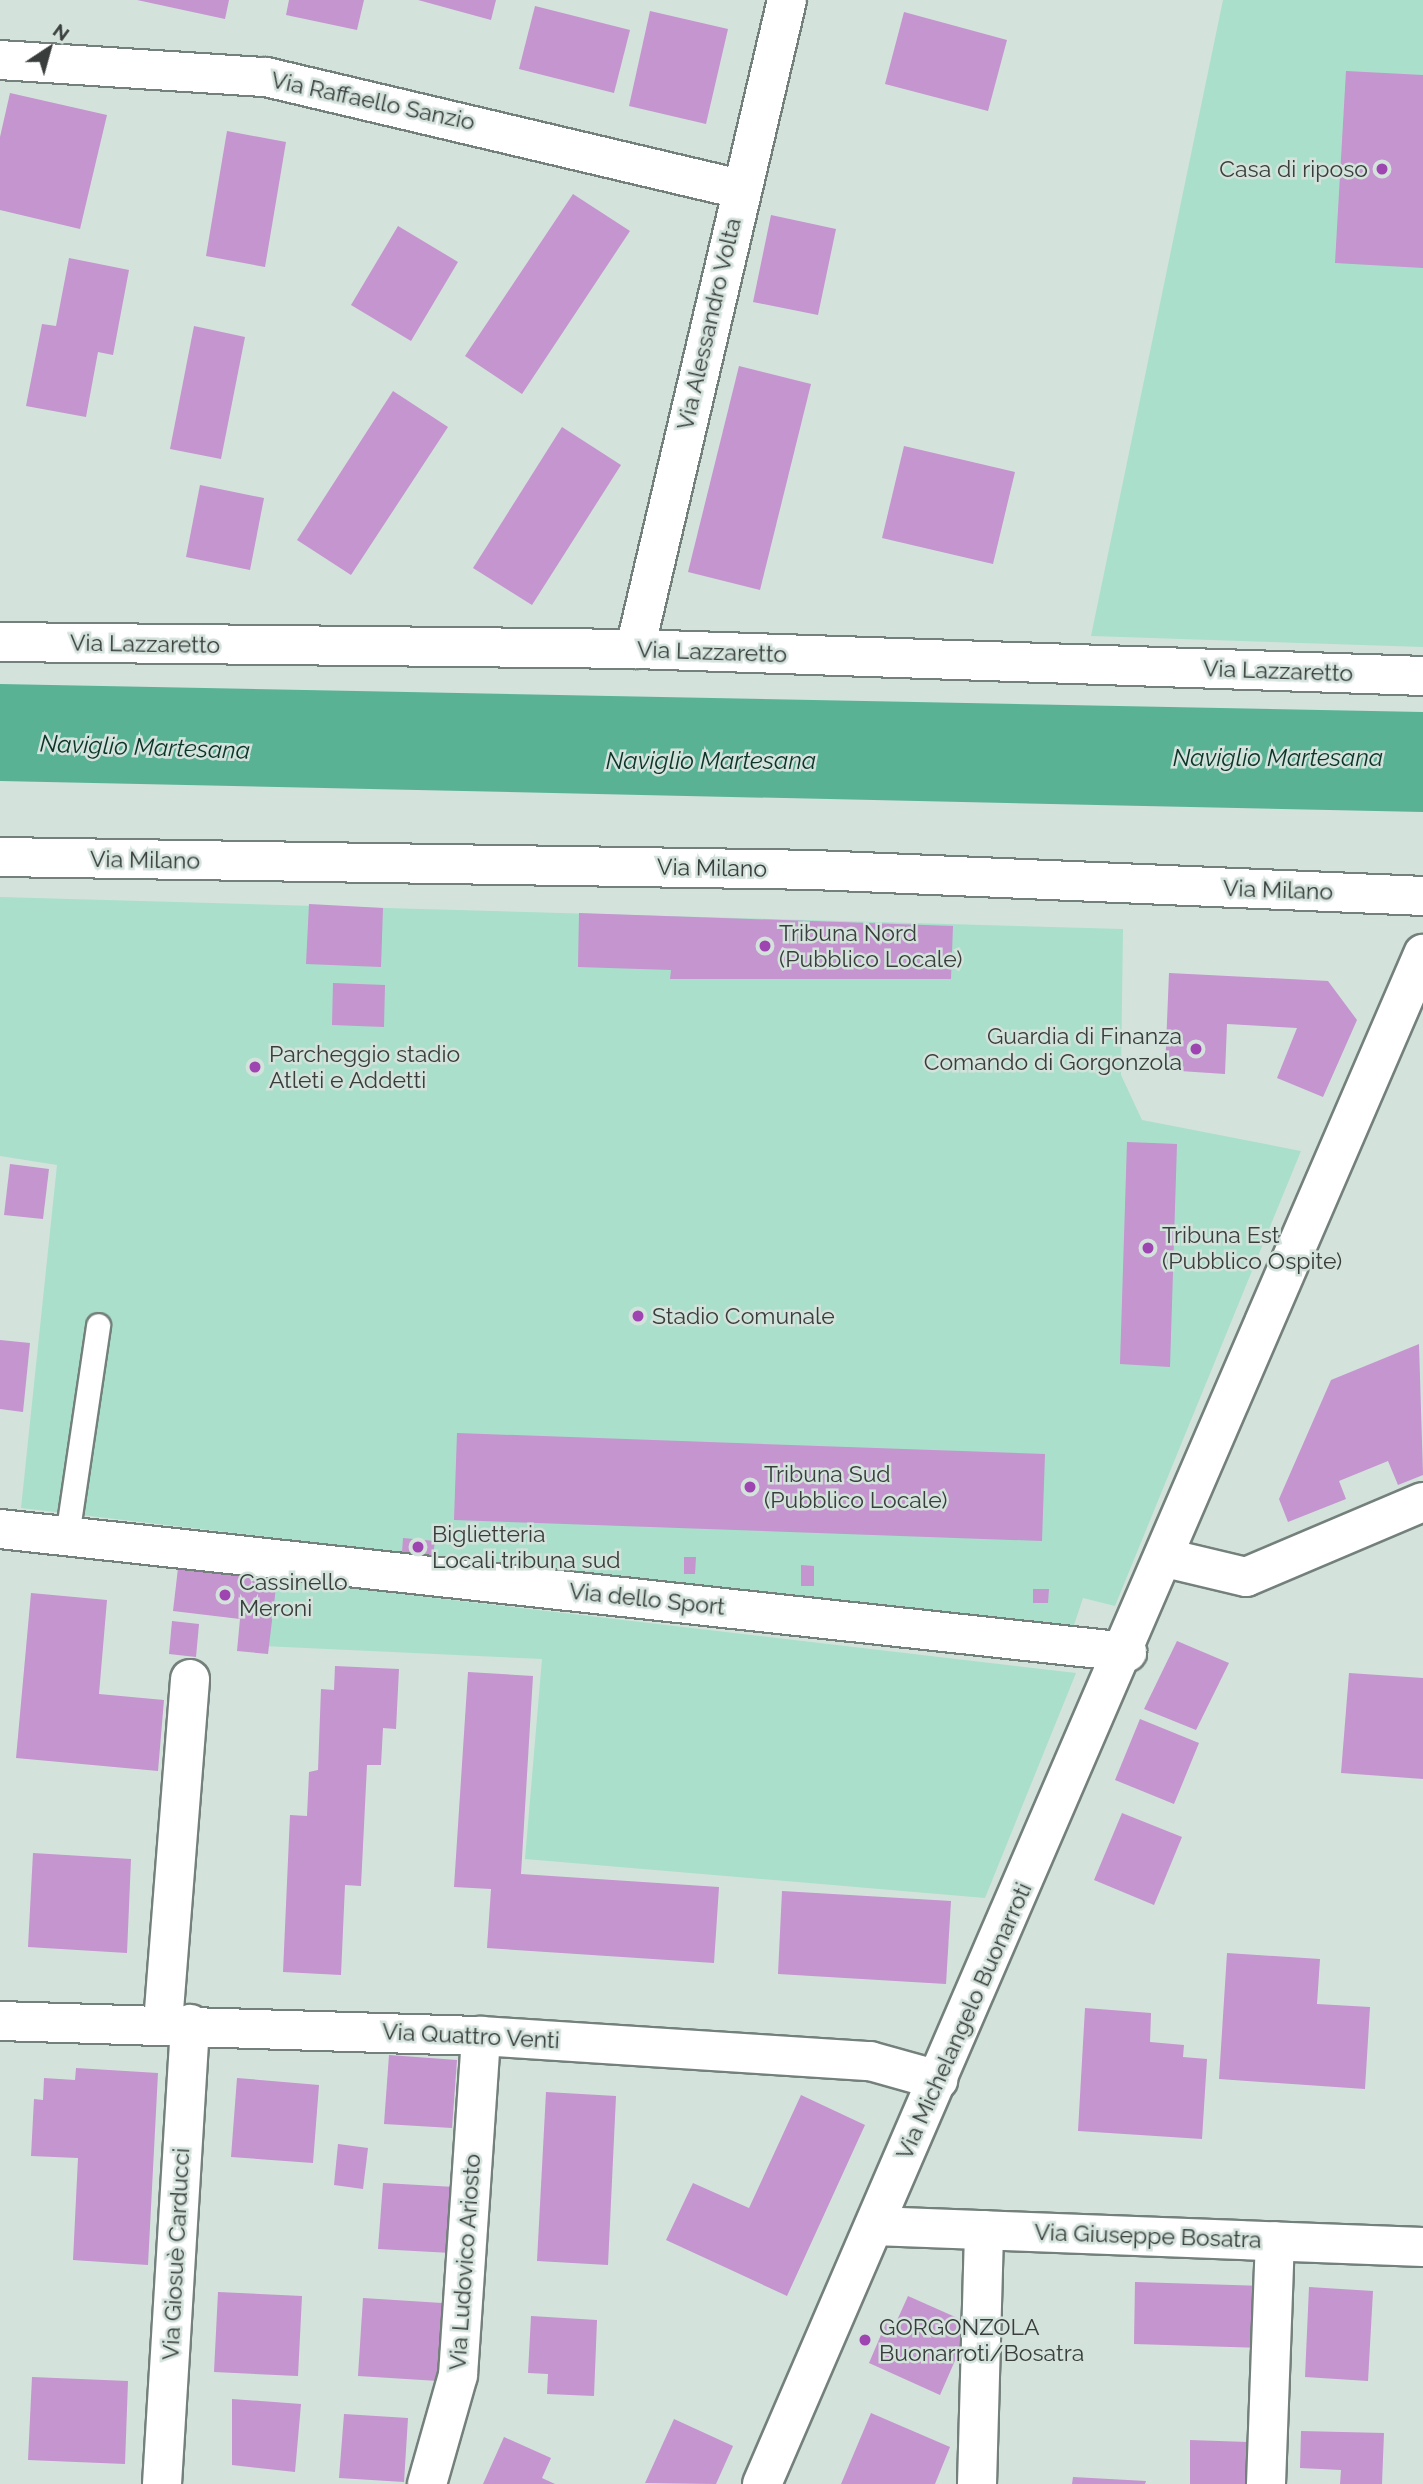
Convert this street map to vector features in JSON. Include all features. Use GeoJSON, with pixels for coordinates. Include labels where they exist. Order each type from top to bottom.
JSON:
{"type":"FeatureCollection","features":[{"type":"Feature","properties":{"kind":"street","name":"Via Alessandro Volta"},"geometry":{"type":"LineString","coordinates":[[635,649],[740,189],[788,0]]}},
{"type":"Feature","properties":{"kind":"street","name":"Via Raffaello Sanzio"},"geometry":{"type":"LineString","coordinates":[[0,60],[266,76],[740,189]]}},
{"type":"Feature","properties":{"kind":"street","name":"Via Lazzaretto"},"geometry":{"type":"LineString","coordinates":[[0,642],[635,649],[1423,676]]}},
{"type":"Feature","properties":{"kind":"street","name":"Via Milano"},"geometry":{"type":"LineString","coordinates":[[0,856],[814,870],[1423,896]]}},
{"type":"Feature","properties":{"kind":"street","name":"Via Michelangelo Buonarroti"},"geometry":{"type":"LineString","coordinates":[[762,2484],[1127,1652],[1423,954]]}},
{"type":"Feature","properties":{"kind":"street"},"geometry":{"type":"LineString","coordinates":[[1166,1558],[1245,1577],[1423,1503]]}},
{"type":"Feature","properties":{"kind":"street","name":"Via dello Sport"},"geometry":{"type":"LineString","coordinates":[[0,1529],[1127,1652]]}},
{"type":"Feature","properties":{"kind":"street","name":"Via Giosuè Carducci"},"geometry":{"type":"LineString","coordinates":[[162,2484],[190,1679]]}},
{"type":"Feature","properties":{"kind":"street","name":"Via Quattro Venti"},"geometry":{"type":"LineString","coordinates":[[0,2021],[176,2024],[481,2036],[870,2061],[938,2080]]}},
{"type":"Feature","properties":{"kind":"street","name":"Via Ludovico Ariosto"},"geometry":{"type":"LineString","coordinates":[[427,2484],[458,2375],[481,2036]]}},
{"type":"Feature","properties":{"kind":"street","name":"Via Giuseppe Bosatra"},"geometry":{"type":"LineString","coordinates":[[874,2226],[1423,2246]]}},
{"type":"Feature","properties":{"kind":"street"},"geometry":{"type":"LineString","coordinates":[[977,2484],[984,2230]]}},
{"type":"Feature","properties":{"kind":"street"},"geometry":{"type":"LineString","coordinates":[[1266,2484],[1275,2241]]}},
{"type":"Feature","properties":{"kind":"lane"},"geometry":{"type":"LineString","coordinates":[[67,1536],[99,1325]]}},
{"type":"Feature","properties":{"kind":"shaded area"},"geometry":{"type":"Polygon","coordinates":[[[1223,0],[1423,0],[1423,647],[1091,636],[1223,0]]]}},
{"type":"Feature","properties":{"kind":"shaded area","name":"Stadio Comunale"},"geometry":{"type":"Polygon","coordinates":[[[0,897],[1123,929],[1121,1075],[1142,1120],[1301,1151],[1115,1606],[1083,1598],[1072,1631],[21,1508],[57,1165],[0,1156],[0,897]]]}},
{"type":"Feature","properties":{"kind":"shaded area"},"geometry":{"type":"Polygon","coordinates":[[[272,1579],[1076,1673],[985,1898],[525,1859],[542,1659],[263,1646],[272,1579]]]}},
{"type":"Feature","properties":{"kind":"water","name":"Naviglio Martesana"},"geometry":{"type":"Polygon","coordinates":[[[0,684],[1423,712],[1423,812],[0,781],[0,684]]]}},
{"type":"Feature","properties":{"kind":"building"},"geometry":{"type":"Polygon","coordinates":[[[137,0],[229,0],[225,19],[137,0]]]}},
{"type":"Feature","properties":{"kind":"building"},"geometry":{"type":"Polygon","coordinates":[[[289,0],[364,0],[357,30],[286,15],[289,0]]]}},
{"type":"Feature","properties":{"kind":"building"},"geometry":{"type":"Polygon","coordinates":[[[418,0],[496,0],[491,20],[418,0]]]}},
{"type":"Feature","properties":{"kind":"building"},"geometry":{"type":"Polygon","coordinates":[[[535,6],[630,30],[614,93],[519,69],[535,6]]]}},
{"type":"Feature","properties":{"kind":"building"},"geometry":{"type":"Polygon","coordinates":[[[650,11],[728,29],[706,124],[629,106],[650,11]]]}},
{"type":"Feature","properties":{"kind":"building"},"geometry":{"type":"Polygon","coordinates":[[[904,12],[1007,40],[988,111],[885,84],[904,12]]]}},
{"type":"Feature","properties":{"kind":"building","name":"Casa di riposo"},"geometry":{"type":"Polygon","coordinates":[[[1346,71],[1423,75],[1423,268],[1335,263],[1346,71]]]}},
{"type":"Feature","properties":{"kind":"building"},"geometry":{"type":"Polygon","coordinates":[[[10,93],[107,115],[80,229],[0,210],[0,137],[10,93]]]}},
{"type":"Feature","properties":{"kind":"building"},"geometry":{"type":"Polygon","coordinates":[[[227,131],[286,142],[265,267],[206,256],[227,131]]]}},
{"type":"Feature","properties":{"kind":"building"},"geometry":{"type":"Polygon","coordinates":[[[573,194],[630,231],[522,394],[465,356],[573,194]]]}},
{"type":"Feature","properties":{"kind":"building"},"geometry":{"type":"Polygon","coordinates":[[[771,215],[836,229],[818,315],[753,302],[771,215]]]}},
{"type":"Feature","properties":{"kind":"building"},"geometry":{"type":"Polygon","coordinates":[[[398,226],[458,262],[411,341],[351,305],[398,226]]]}},
{"type":"Feature","properties":{"kind":"building"},"geometry":{"type":"Polygon","coordinates":[[[69,258],[129,270],[113,355],[98,352],[86,417],[26,406],[42,324],[56,326],[69,258]]]}},
{"type":"Feature","properties":{"kind":"building"},"geometry":{"type":"Polygon","coordinates":[[[194,326],[245,337],[221,459],[170,449],[194,326]]]}},
{"type":"Feature","properties":{"kind":"building"},"geometry":{"type":"Polygon","coordinates":[[[739,366],[811,384],[760,590],[688,572],[739,366]]]}},
{"type":"Feature","properties":{"kind":"building"},"geometry":{"type":"Polygon","coordinates":[[[393,391],[448,427],[351,575],[297,540],[393,391]]]}},
{"type":"Feature","properties":{"kind":"building"},"geometry":{"type":"Polygon","coordinates":[[[562,427],[621,465],[532,605],[473,568],[562,427]]]}},
{"type":"Feature","properties":{"kind":"building"},"geometry":{"type":"Polygon","coordinates":[[[904,446],[1015,472],[993,564],[882,538],[904,446]]]}},
{"type":"Feature","properties":{"kind":"building"},"geometry":{"type":"Polygon","coordinates":[[[200,485],[264,498],[250,570],[186,557],[200,485]]]}},
{"type":"Feature","properties":{"kind":"building"},"geometry":{"type":"Polygon","coordinates":[[[309,904],[383,908],[381,967],[306,964],[309,904]]]}},
{"type":"Feature","properties":{"kind":"building","name":"Tribuna Nord (Pubblico Locale)"},"geometry":{"type":"Polygon","coordinates":[[[579,913],[953,926],[951,979],[670,979],[671,970],[578,967],[579,913]]]}},
{"type":"Feature","properties":{"kind":"building","name":"Guardia di Finanza Comando di Gorgonzola"},"geometry":{"type":"Polygon","coordinates":[[[1169,973],[1328,981],[1357,1020],[1323,1097],[1277,1078],[1297,1028],[1227,1024],[1225,1074],[1165,1070],[1169,973]]]}},
{"type":"Feature","properties":{"kind":"building"},"geometry":{"type":"Polygon","coordinates":[[[333,983],[385,985],[384,1027],[332,1025],[333,983]]]}},
{"type":"Feature","properties":{"kind":"building","name":"Tribuna Est (Pubblico Ospite)"},"geometry":{"type":"Polygon","coordinates":[[[1127,1142],[1177,1144],[1170,1367],[1120,1364],[1127,1142]]]}},
{"type":"Feature","properties":{"kind":"building"},"geometry":{"type":"Polygon","coordinates":[[[10,1164],[49,1169],[43,1219],[4,1215],[10,1164]]]}},
{"type":"Feature","properties":{"kind":"building"},"geometry":{"type":"Polygon","coordinates":[[[0,1340],[30,1343],[23,1412],[0,1409],[0,1340]]]}},
{"type":"Feature","properties":{"kind":"building"},"geometry":{"type":"Polygon","coordinates":[[[1419,1344],[1423,1475],[1398,1485],[1388,1461],[1339,1481],[1346,1499],[1288,1522],[1279,1499],[1331,1380],[1419,1344]]]}},
{"type":"Feature","properties":{"kind":"building","name":"Tribuna Sud (Pubblico Locale)"},"geometry":{"type":"Polygon","coordinates":[[[457,1433],[1045,1454],[1042,1541],[454,1520],[457,1433]]]}},
{"type":"Feature","properties":{"kind":"building","name":"Biglietteria Locali tribuna sud"},"geometry":{"type":"Polygon","coordinates":[[[403,1538],[435,1541],[433,1556],[402,1553],[403,1538]]]}},
{"type":"Feature","properties":{"kind":"building"},"geometry":{"type":"Polygon","coordinates":[[[684,1557],[696,1557],[695,1574],[684,1574],[684,1557]]]}},
{"type":"Feature","properties":{"kind":"building"},"geometry":{"type":"Polygon","coordinates":[[[801,1565],[814,1566],[814,1586],[801,1586],[801,1565]]]}},
{"type":"Feature","properties":{"kind":"building","name":"Cassinello Meroni"},"geometry":{"type":"Polygon","coordinates":[[[178,1568],[277,1579],[268,1654],[237,1651],[240,1619],[173,1611],[178,1568]]]}},
{"type":"Feature","properties":{"kind":"building"},"geometry":{"type":"Polygon","coordinates":[[[1033,1589],[1049,1589],[1048,1603],[1033,1603],[1033,1589]]]}},
{"type":"Feature","properties":{"kind":"building"},"geometry":{"type":"Polygon","coordinates":[[[31,1593],[107,1600],[99,1694],[164,1700],[158,1771],[16,1758],[31,1593]]]}},
{"type":"Feature","properties":{"kind":"building"},"geometry":{"type":"Polygon","coordinates":[[[172,1621],[199,1624],[196,1657],[169,1654],[172,1621]]]}},
{"type":"Feature","properties":{"kind":"building"},"geometry":{"type":"Polygon","coordinates":[[[1177,1641],[1229,1663],[1196,1730],[1144,1709],[1177,1641]]]}},
{"type":"Feature","properties":{"kind":"building"},"geometry":{"type":"Polygon","coordinates":[[[335,1666],[399,1669],[396,1729],[383,1728],[381,1765],[367,1765],[361,1886],[345,1885],[341,1975],[283,1972],[290,1815],[307,1816],[309,1772],[318,1770],[321,1689],[334,1690],[335,1666]]]}},
{"type":"Feature","properties":{"kind":"building"},"geometry":{"type":"Polygon","coordinates":[[[468,1672],[533,1676],[521,1874],[719,1887],[714,1963],[487,1948],[491,1889],[454,1887],[468,1672]]]}},
{"type":"Feature","properties":{"kind":"building"},"geometry":{"type":"Polygon","coordinates":[[[1349,1673],[1423,1678],[1423,1779],[1341,1773],[1349,1673]]]}},
{"type":"Feature","properties":{"kind":"building"},"geometry":{"type":"Polygon","coordinates":[[[1140,1719],[1199,1743],[1174,1804],[1115,1780],[1140,1719]]]}},
{"type":"Feature","properties":{"kind":"building"},"geometry":{"type":"Polygon","coordinates":[[[1122,1813],[1182,1837],[1154,1905],[1094,1880],[1122,1813]]]}},
{"type":"Feature","properties":{"kind":"building"},"geometry":{"type":"Polygon","coordinates":[[[33,1853],[131,1859],[127,1953],[28,1947],[33,1853]]]}},
{"type":"Feature","properties":{"kind":"building"},"geometry":{"type":"Polygon","coordinates":[[[782,1891],[951,1901],[946,1984],[778,1974],[782,1891]]]}},
{"type":"Feature","properties":{"kind":"building"},"geometry":{"type":"Polygon","coordinates":[[[1227,1953],[1320,1959],[1317,2004],[1370,2007],[1365,2089],[1219,2079],[1227,1953]]]}},
{"type":"Feature","properties":{"kind":"building"},"geometry":{"type":"Polygon","coordinates":[[[1085,2008],[1151,2013],[1150,2042],[1184,2045],[1183,2057],[1207,2059],[1202,2139],[1078,2131],[1085,2008]]]}},
{"type":"Feature","properties":{"kind":"building"},"geometry":{"type":"Polygon","coordinates":[[[389,2055],[457,2060],[452,2128],[384,2124],[389,2055]]]}},
{"type":"Feature","properties":{"kind":"building"},"geometry":{"type":"Polygon","coordinates":[[[76,2068],[158,2073],[148,2265],[73,2260],[78,2158],[31,2156],[34,2099],[43,2100],[44,2078],[75,2080],[76,2068]]]}},
{"type":"Feature","properties":{"kind":"building"},"geometry":{"type":"Polygon","coordinates":[[[237,2078],[319,2085],[313,2163],[231,2157],[237,2078]]]}},
{"type":"Feature","properties":{"kind":"building"},"geometry":{"type":"Polygon","coordinates":[[[546,2092],[616,2096],[608,2265],[537,2261],[546,2092]]]}},
{"type":"Feature","properties":{"kind":"building"},"geometry":{"type":"Polygon","coordinates":[[[801,2095],[865,2125],[787,2296],[666,2240],[693,2183],[749,2208],[801,2095]]]}},
{"type":"Feature","properties":{"kind":"building"},"geometry":{"type":"Polygon","coordinates":[[[338,2144],[368,2148],[363,2189],[334,2185],[338,2144]]]}},
{"type":"Feature","properties":{"kind":"building"},"geometry":{"type":"Polygon","coordinates":[[[383,2183],[455,2187],[451,2253],[378,2249],[383,2183]]]}},
{"type":"Feature","properties":{"kind":"building"},"geometry":{"type":"Polygon","coordinates":[[[1135,2282],[1265,2286],[1263,2348],[1134,2344],[1135,2282]]]}},
{"type":"Feature","properties":{"kind":"building"},"geometry":{"type":"Polygon","coordinates":[[[1309,2287],[1373,2291],[1368,2381],[1305,2377],[1309,2287]]]}},
{"type":"Feature","properties":{"kind":"building"},"geometry":{"type":"Polygon","coordinates":[[[218,2292],[302,2296],[298,2376],[214,2372],[218,2292]]]}},
{"type":"Feature","properties":{"kind":"building"},"geometry":{"type":"Polygon","coordinates":[[[908,2296],[971,2324],[940,2395],[869,2363],[886,2323],[894,2327],[908,2296]]]}},
{"type":"Feature","properties":{"kind":"building"},"geometry":{"type":"Polygon","coordinates":[[[363,2298],[442,2303],[438,2381],[358,2376],[363,2298]]]}},
{"type":"Feature","properties":{"kind":"building"},"geometry":{"type":"Polygon","coordinates":[[[531,2316],[597,2320],[594,2396],[547,2394],[548,2374],[528,2373],[531,2316]]]}},
{"type":"Feature","properties":{"kind":"building"},"geometry":{"type":"Polygon","coordinates":[[[32,2377],[128,2381],[125,2464],[28,2460],[32,2377]]]}},
{"type":"Feature","properties":{"kind":"building"},"geometry":{"type":"Polygon","coordinates":[[[232,2399],[301,2404],[295,2472],[232,2465],[232,2399]]]}},
{"type":"Feature","properties":{"kind":"building"},"geometry":{"type":"Polygon","coordinates":[[[871,2413],[950,2447],[935,2484],[841,2484],[871,2413]]]}},
{"type":"Feature","properties":{"kind":"building"},"geometry":{"type":"Polygon","coordinates":[[[344,2414],[408,2418],[404,2482],[339,2478],[344,2414]]]}},
{"type":"Feature","properties":{"kind":"building"},"geometry":{"type":"Polygon","coordinates":[[[674,2419],[733,2446],[716,2484],[645,2483],[674,2419]]]}},
{"type":"Feature","properties":{"kind":"building"},"geometry":{"type":"Polygon","coordinates":[[[1301,2431],[1384,2433],[1382,2484],[1340,2484],[1341,2470],[1300,2468],[1301,2431]]]}},
{"type":"Feature","properties":{"kind":"building"},"geometry":{"type":"Polygon","coordinates":[[[504,2437],[551,2458],[542,2478],[555,2484],[483,2484],[504,2437]]]}},
{"type":"Feature","properties":{"kind":"building"},"geometry":{"type":"Polygon","coordinates":[[[1190,2440],[1248,2442],[1247,2484],[1190,2484],[1190,2440]]]}},
{"type":"Feature","properties":{"kind":"building"},"geometry":{"type":"Polygon","coordinates":[[[1073,2477],[1146,2481],[1145,2484],[1072,2484],[1073,2477]]]}},
{"type":"Feature","properties":{"kind":"place","name":"Casa di riposo"},"geometry":{"type":"Point","coordinates":[1382,169]}},
{"type":"Feature","properties":{"kind":"place","name":"Tribuna Nord (Pubblico Locale)"},"geometry":{"type":"Point","coordinates":[765,946]}},
{"type":"Feature","properties":{"kind":"place","name":"Guardia di Finanza Comando di Gorgonzola"},"geometry":{"type":"Point","coordinates":[1196,1049]}},
{"type":"Feature","properties":{"kind":"place","name":"Parcheggio stadio Atleti e Addetti"},"geometry":{"type":"Point","coordinates":[255,1067]}},
{"type":"Feature","properties":{"kind":"place","name":"Tribuna Est (Pubblico Ospite)"},"geometry":{"type":"Point","coordinates":[1148,1248]}},
{"type":"Feature","properties":{"kind":"place","name":"Stadio Comunale"},"geometry":{"type":"Point","coordinates":[638,1316]}},
{"type":"Feature","properties":{"kind":"place","name":"Tribuna Sud (Pubblico Locale)"},"geometry":{"type":"Point","coordinates":[750,1487]}},
{"type":"Feature","properties":{"kind":"place","name":"Biglietteria Locali tribuna sud"},"geometry":{"type":"Point","coordinates":[418,1547]}},
{"type":"Feature","properties":{"kind":"place","name":"Cassinello Meroni"},"geometry":{"type":"Point","coordinates":[225,1595]}},
{"type":"Feature","properties":{"kind":"place","name":"GORGONZOLA Buonarroti/Bosatra"},"geometry":{"type":"Point","coordinates":[865,2340]}}]}
